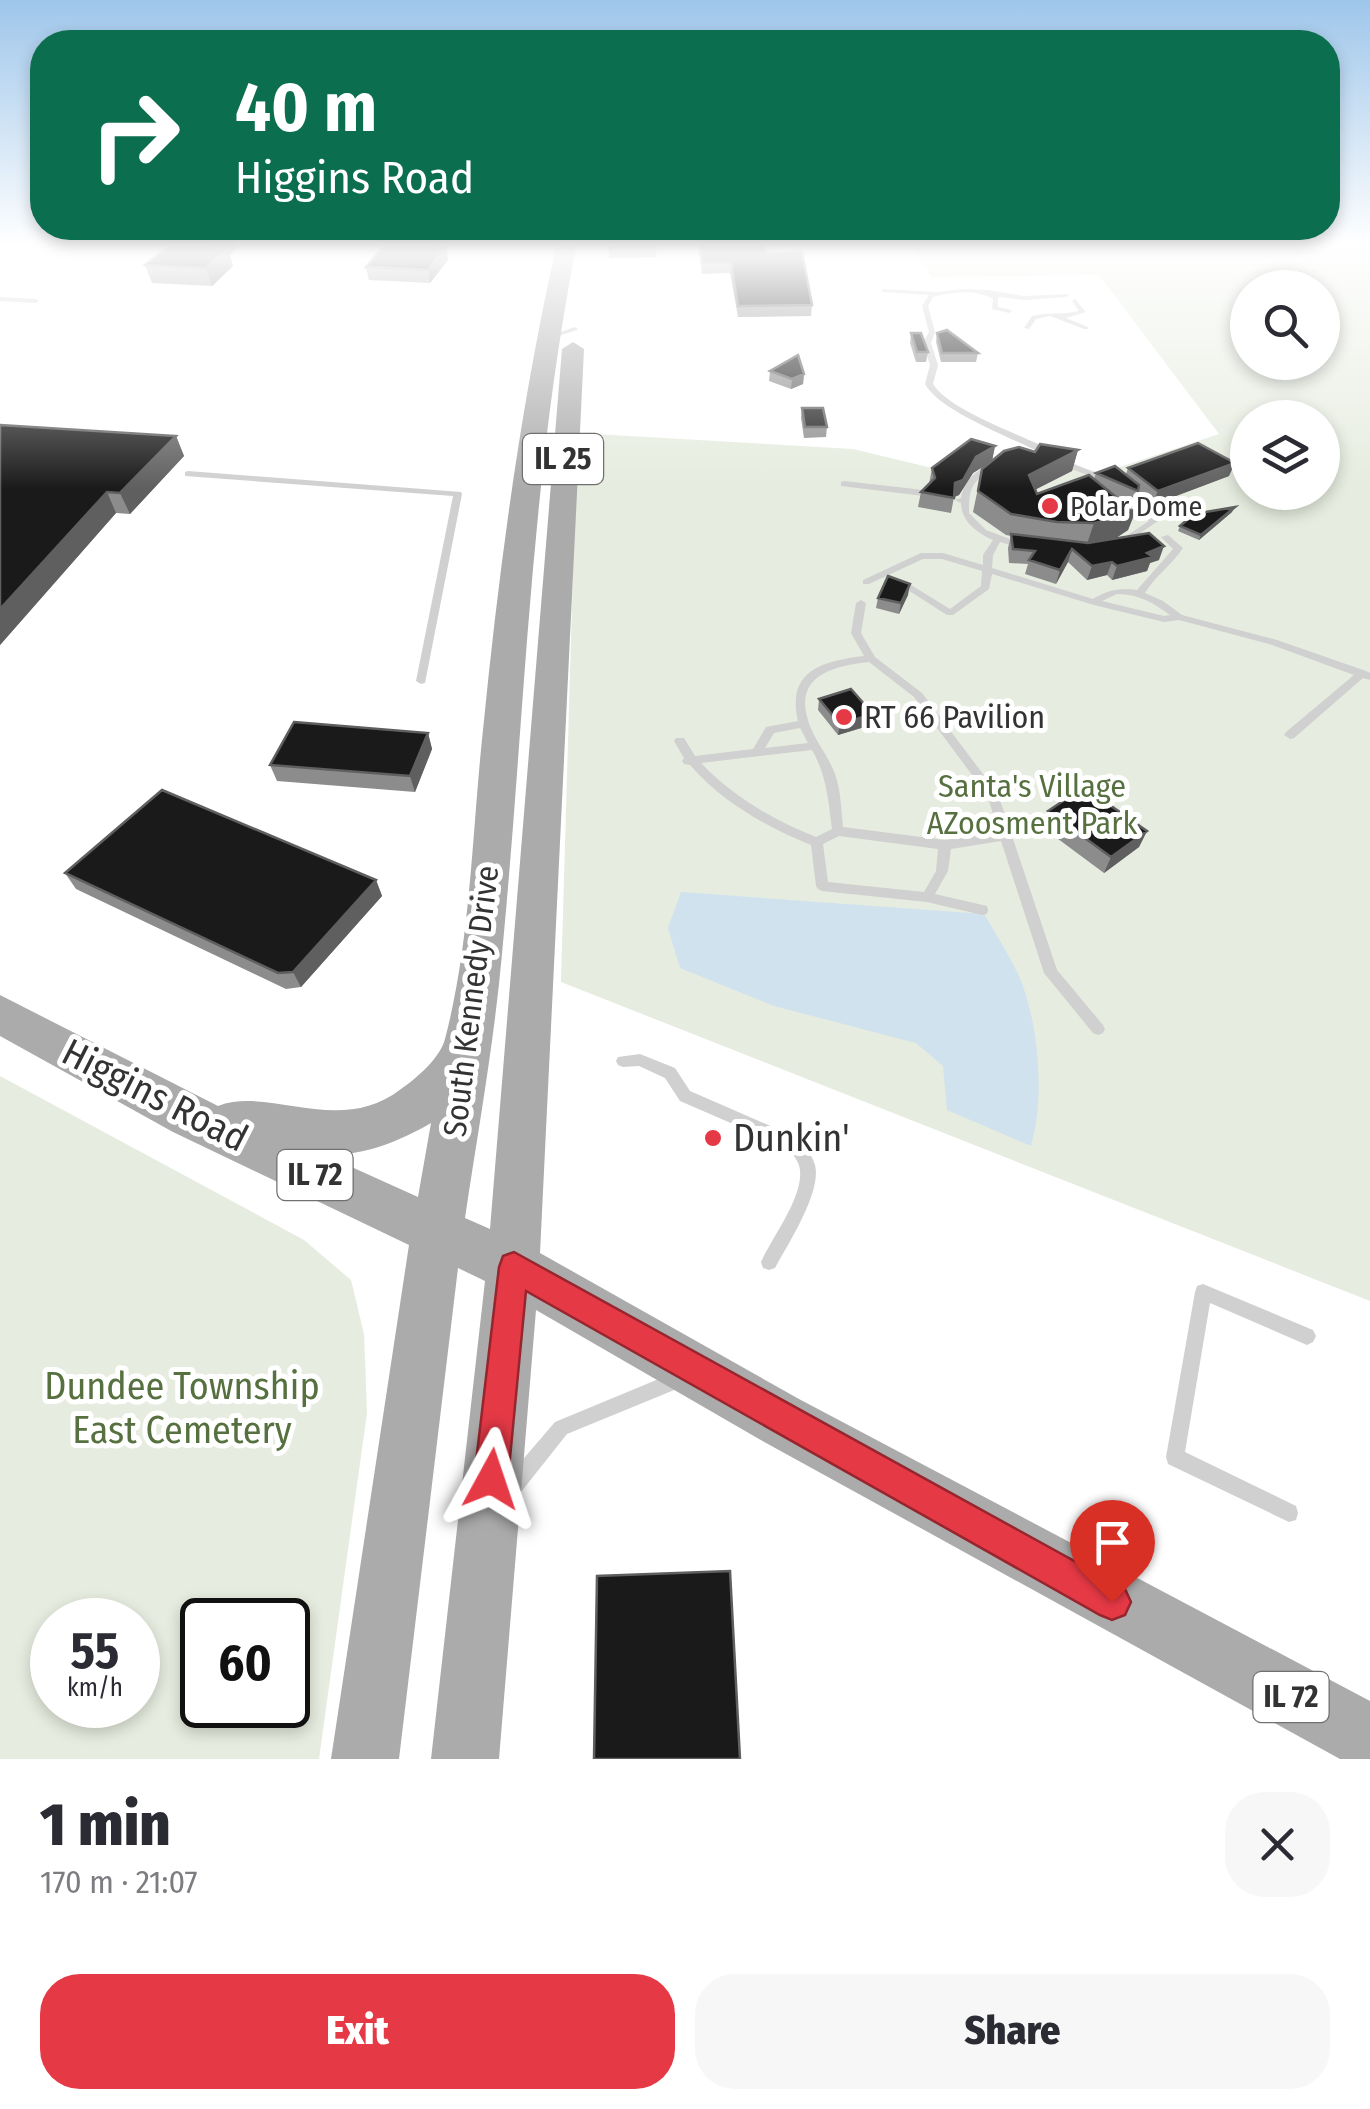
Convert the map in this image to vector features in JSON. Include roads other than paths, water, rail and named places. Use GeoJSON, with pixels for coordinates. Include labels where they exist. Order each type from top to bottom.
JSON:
{"type":"FeatureCollection","features":[{"type":"Feature","properties":{"kind":"main road","name":"South Kennedy Drive"},"geometry":{"type":"LineString","coordinates":[[366,1759],[415,1374],[469,1048],[505,673],[563,325]]}},
{"type":"Feature","properties":{"kind":"main road","name":"South Kennedy Drive"},"geometry":{"type":"LineString","coordinates":[[465,1759],[514,1267],[560,492],[562,333]]}},
{"type":"Feature","properties":{"kind":"main road","name":"Higgins Road"},"geometry":{"type":"LineString","coordinates":[[0,1014],[190,1117],[514,1267],[779,1419],[1370,1738]]}},
{"type":"Feature","properties":{"kind":"main road"},"geometry":{"type":"LineString","coordinates":[[190,1117],[319,1136],[360,1134],[396,1119],[444,1084],[469,1048]]}},
{"type":"Feature","properties":{"kind":"lane"},"geometry":{"type":"LineString","coordinates":[[930,325],[932,332],[927,342],[934,368],[928,380],[930,389],[950,406],[1005,428],[1058,460],[1104,478],[1134,496],[1148,512],[1154,522],[1147,529],[1109,546]]}},
{"type":"Feature","properties":{"kind":"lane"},"geometry":{"type":"LineString","coordinates":[[1078,325],[1086,328]]}},
{"type":"Feature","properties":{"kind":"lane"},"geometry":{"type":"LineString","coordinates":[[1028,460],[1058,460]]}},
{"type":"Feature","properties":{"kind":"lane"},"geometry":{"type":"LineString","coordinates":[[1011,463],[974,475],[962,500],[965,514],[983,532],[1034,549]]}},
{"type":"Feature","properties":{"kind":"lane"},"geometry":{"type":"LineString","coordinates":[[188,474],[458,494],[421,681]]}},
{"type":"Feature","properties":{"kind":"lane"},"geometry":{"type":"LineString","coordinates":[[844,484],[924,493]]}},
{"type":"Feature","properties":{"kind":"lane"},"geometry":{"type":"LineString","coordinates":[[1141,591],[1146,580],[1169,566],[1178,548],[1165,537]]}},
{"type":"Feature","properties":{"kind":"lane"},"geometry":{"type":"LineString","coordinates":[[908,587],[950,613],[986,586],[987,569],[998,539]]}},
{"type":"Feature","properties":{"kind":"lane"},"geometry":{"type":"LineString","coordinates":[[866,582],[922,556],[970,561],[1094,602],[1273,642],[1366,675]]}},
{"type":"Feature","properties":{"kind":"lane"},"geometry":{"type":"LineString","coordinates":[[1094,602],[1104,594],[1141,591],[1179,618]]}},
{"type":"Feature","properties":{"kind":"lane"},"geometry":{"type":"LineString","coordinates":[[861,604],[856,633],[872,659],[918,695],[992,794],[1051,973],[1098,1029]]}},
{"type":"Feature","properties":{"kind":"lane"},"geometry":{"type":"LineString","coordinates":[[838,830],[829,771],[804,724],[802,690],[808,676],[822,666],[872,659]]}},
{"type":"Feature","properties":{"kind":"lane"},"geometry":{"type":"LineString","coordinates":[[1290,736],[1366,675]]}},
{"type":"Feature","properties":{"kind":"lane"},"geometry":{"type":"LineString","coordinates":[[758,753],[770,730],[804,724]]}},
{"type":"Feature","properties":{"kind":"lane"},"geometry":{"type":"LineString","coordinates":[[680,741],[688,761],[786,833],[817,842],[838,830],[945,845],[1003,836]]}},
{"type":"Feature","properties":{"kind":"lane"},"geometry":{"type":"LineString","coordinates":[[688,761],[816,746]]}},
{"type":"Feature","properties":{"kind":"lane"},"geometry":{"type":"LineString","coordinates":[[817,842],[822,886],[927,897],[982,910]]}},
{"type":"Feature","properties":{"kind":"lane"},"geometry":{"type":"LineString","coordinates":[[927,897],[942,872],[945,845]]}},
{"type":"Feature","properties":{"kind":"lane"},"geometry":{"type":"LineString","coordinates":[[623,1061],[640,1060],[670,1073],[685,1096],[793,1143],[804,1157],[808,1173],[788,1229],[769,1262]]}},
{"type":"Feature","properties":{"kind":"lane"},"geometry":{"type":"LineString","coordinates":[[1289,1513],[1175,1457],[1203,1292],[1308,1336]]}},
{"type":"Feature","properties":{"kind":"lane"},"geometry":{"type":"LineString","coordinates":[[487,1518],[562,1428],[656,1386],[703,1372]]}},
{"type":"Feature","properties":{"kind":"water"},"geometry":{"type":"Polygon","coordinates":[[[681,892],[984,914],[1019,976],[1031,1016],[1039,1084],[1031,1146],[947,1110],[943,1066],[916,1043],[774,1006],[680,968],[668,928],[681,892]]]}},
{"type":"Feature","properties":{"kind":"place","name":"Polar Dome"},"geometry":{"type":"Point","coordinates":[1050,506]}},
{"type":"Feature","properties":{"kind":"place","name":"RT 66 Pavilion"},"geometry":{"type":"Point","coordinates":[844,717]}},
{"type":"Feature","properties":{"kind":"place","name":"Dunkin'"},"geometry":{"type":"Point","coordinates":[713,1138]}},
{"type":"Feature","properties":{"kind":"park label","name":"Santa's Village AZoosment Park"},"geometry":{"type":"Point","coordinates":[1032,804]}},
{"type":"Feature","properties":{"kind":"park label","name":"Dundee Township East Cemetery"},"geometry":{"type":"Point","coordinates":[182,1408]}}]}
